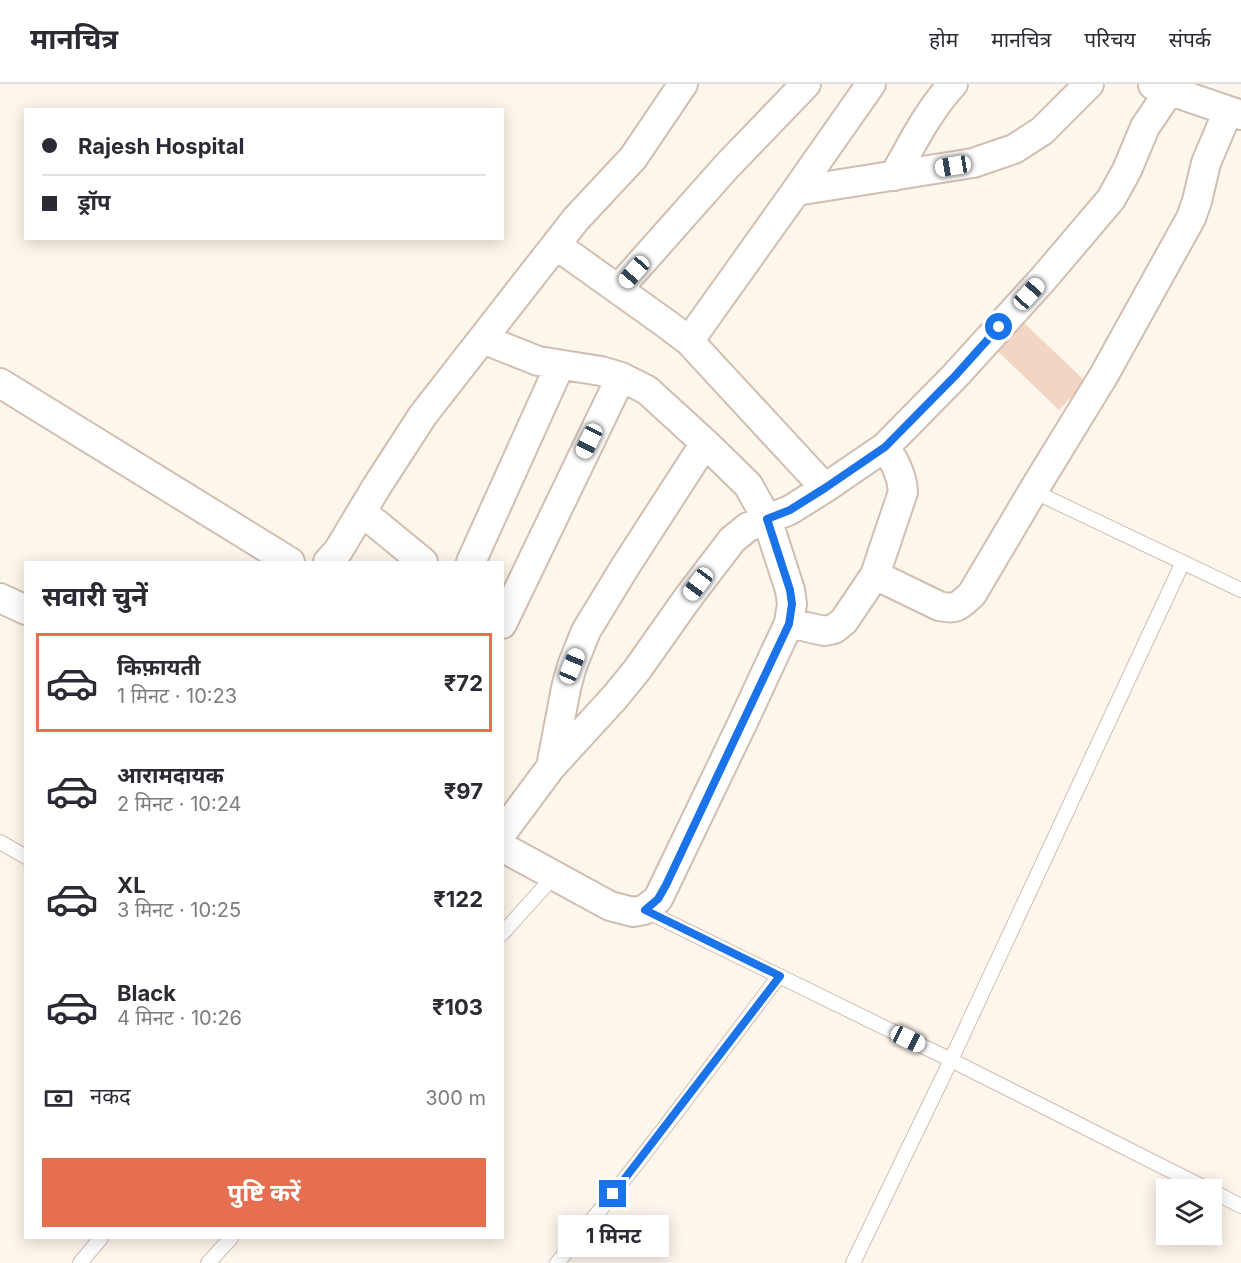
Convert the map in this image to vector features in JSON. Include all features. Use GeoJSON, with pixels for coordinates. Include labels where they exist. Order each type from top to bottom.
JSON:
{"type":"FeatureCollection","features":[{"type":"Feature","properties":{"kind":"street"},"geometry":{"type":"LineString","coordinates":[[329,561],[338,551],[423,415],[576,219],[633,158],[683,84]]}},
{"type":"Feature","properties":{"kind":"street"},"geometry":{"type":"LineString","coordinates":[[618,289],[727,166],[806,84]]}},
{"type":"Feature","properties":{"kind":"street"},"geometry":{"type":"LineString","coordinates":[[689,342],[870,84]]}},
{"type":"Feature","properties":{"kind":"street"},"geometry":{"type":"LineString","coordinates":[[894,176],[929,113],[953,84]]}},
{"type":"Feature","properties":{"kind":"street"},"geometry":{"type":"LineString","coordinates":[[796,191],[973,163],[1014,149],[1042,131],[1089,84]]}},
{"type":"Feature","properties":{"kind":"street"},"geometry":{"type":"LineString","coordinates":[[504,830],[551,767],[637,670],[732,540],[747,527],[790,510],[885,447],[955,376],[1044,278],[1111,199],[1127,170],[1165,86],[1234,113],[1206,163],[1191,218],[1104,375],[972,594],[961,605],[950,609],[939,606],[875,574]]}},
{"type":"Feature","properties":{"kind":"street"},"geometry":{"type":"LineString","coordinates":[[556,245],[689,342],[825,488]]}},
{"type":"Feature","properties":{"kind":"street"},"geometry":{"type":"LineString","coordinates":[[483,339],[538,362],[601,371],[621,377],[647,390],[748,485],[767,519],[790,590],[792,604],[789,624],[658,899],[645,910],[633,912],[610,906],[504,848]]}},
{"type":"Feature","properties":{"kind":"street"},"geometry":{"type":"LineString","coordinates":[[471,561],[561,365]]}},
{"type":"Feature","properties":{"kind":"street"},"geometry":{"type":"LineString","coordinates":[[504,620],[621,377]]}},
{"type":"Feature","properties":{"kind":"street"},"geometry":{"type":"LineString","coordinates":[[0,383],[288,561]]}},
{"type":"Feature","properties":{"kind":"street"},"geometry":{"type":"LineString","coordinates":[[551,767],[566,688],[586,631],[705,443]]}},
{"type":"Feature","properties":{"kind":"street"},"geometry":{"type":"LineString","coordinates":[[789,624],[824,632],[834,629],[844,621],[875,574],[903,492],[902,480],[896,463],[885,447]]}},
{"type":"Feature","properties":{"kind":"street"},"geometry":{"type":"LineString","coordinates":[[362,512],[422,561]]}},
{"type":"Feature","properties":{"kind":"street"},"geometry":{"type":"LineString","coordinates":[[0,598],[24,609]]}},
{"type":"Feature","properties":{"kind":"lane"},"geometry":{"type":"LineString","coordinates":[[1033,491],[1241,590]]}},
{"type":"Feature","properties":{"kind":"lane"},"geometry":{"type":"LineString","coordinates":[[853,1263],[951,1060],[1183,562]]}},
{"type":"Feature","properties":{"kind":"lane"},"geometry":{"type":"LineString","coordinates":[[0,842],[24,856]]}},
{"type":"Feature","properties":{"kind":"lane"},"geometry":{"type":"LineString","coordinates":[[504,932],[554,876]]}},
{"type":"Feature","properties":{"kind":"lane"},"geometry":{"type":"LineString","coordinates":[[645,910],[1188,1179]]}},
{"type":"Feature","properties":{"kind":"lane"},"geometry":{"type":"LineString","coordinates":[[557,1263],[599,1212],[780,976]]}},
{"type":"Feature","properties":{"kind":"lane"},"geometry":{"type":"LineString","coordinates":[[1222,1196],[1241,1206]]}},
{"type":"Feature","properties":{"kind":"lane"},"geometry":{"type":"LineString","coordinates":[[80,1263],[99,1239]]}},
{"type":"Feature","properties":{"kind":"lane"},"geometry":{"type":"LineString","coordinates":[[208,1263],[230,1239]]}},
{"type":"Feature","properties":{"kind":"building"},"geometry":{"type":"Polygon","coordinates":[[[1016,315],[1086,382],[1059,410],[989,343],[1016,315]]]}},
{"type":"Feature","properties":{"kind":"route"},"geometry":{"type":"LineString","coordinates":[[613,1194],[780,976],[645,910],[658,899],[666,885],[789,624],[792,604],[790,590],[767,519],[790,510],[885,447],[955,376],[999,327]]}}]}
